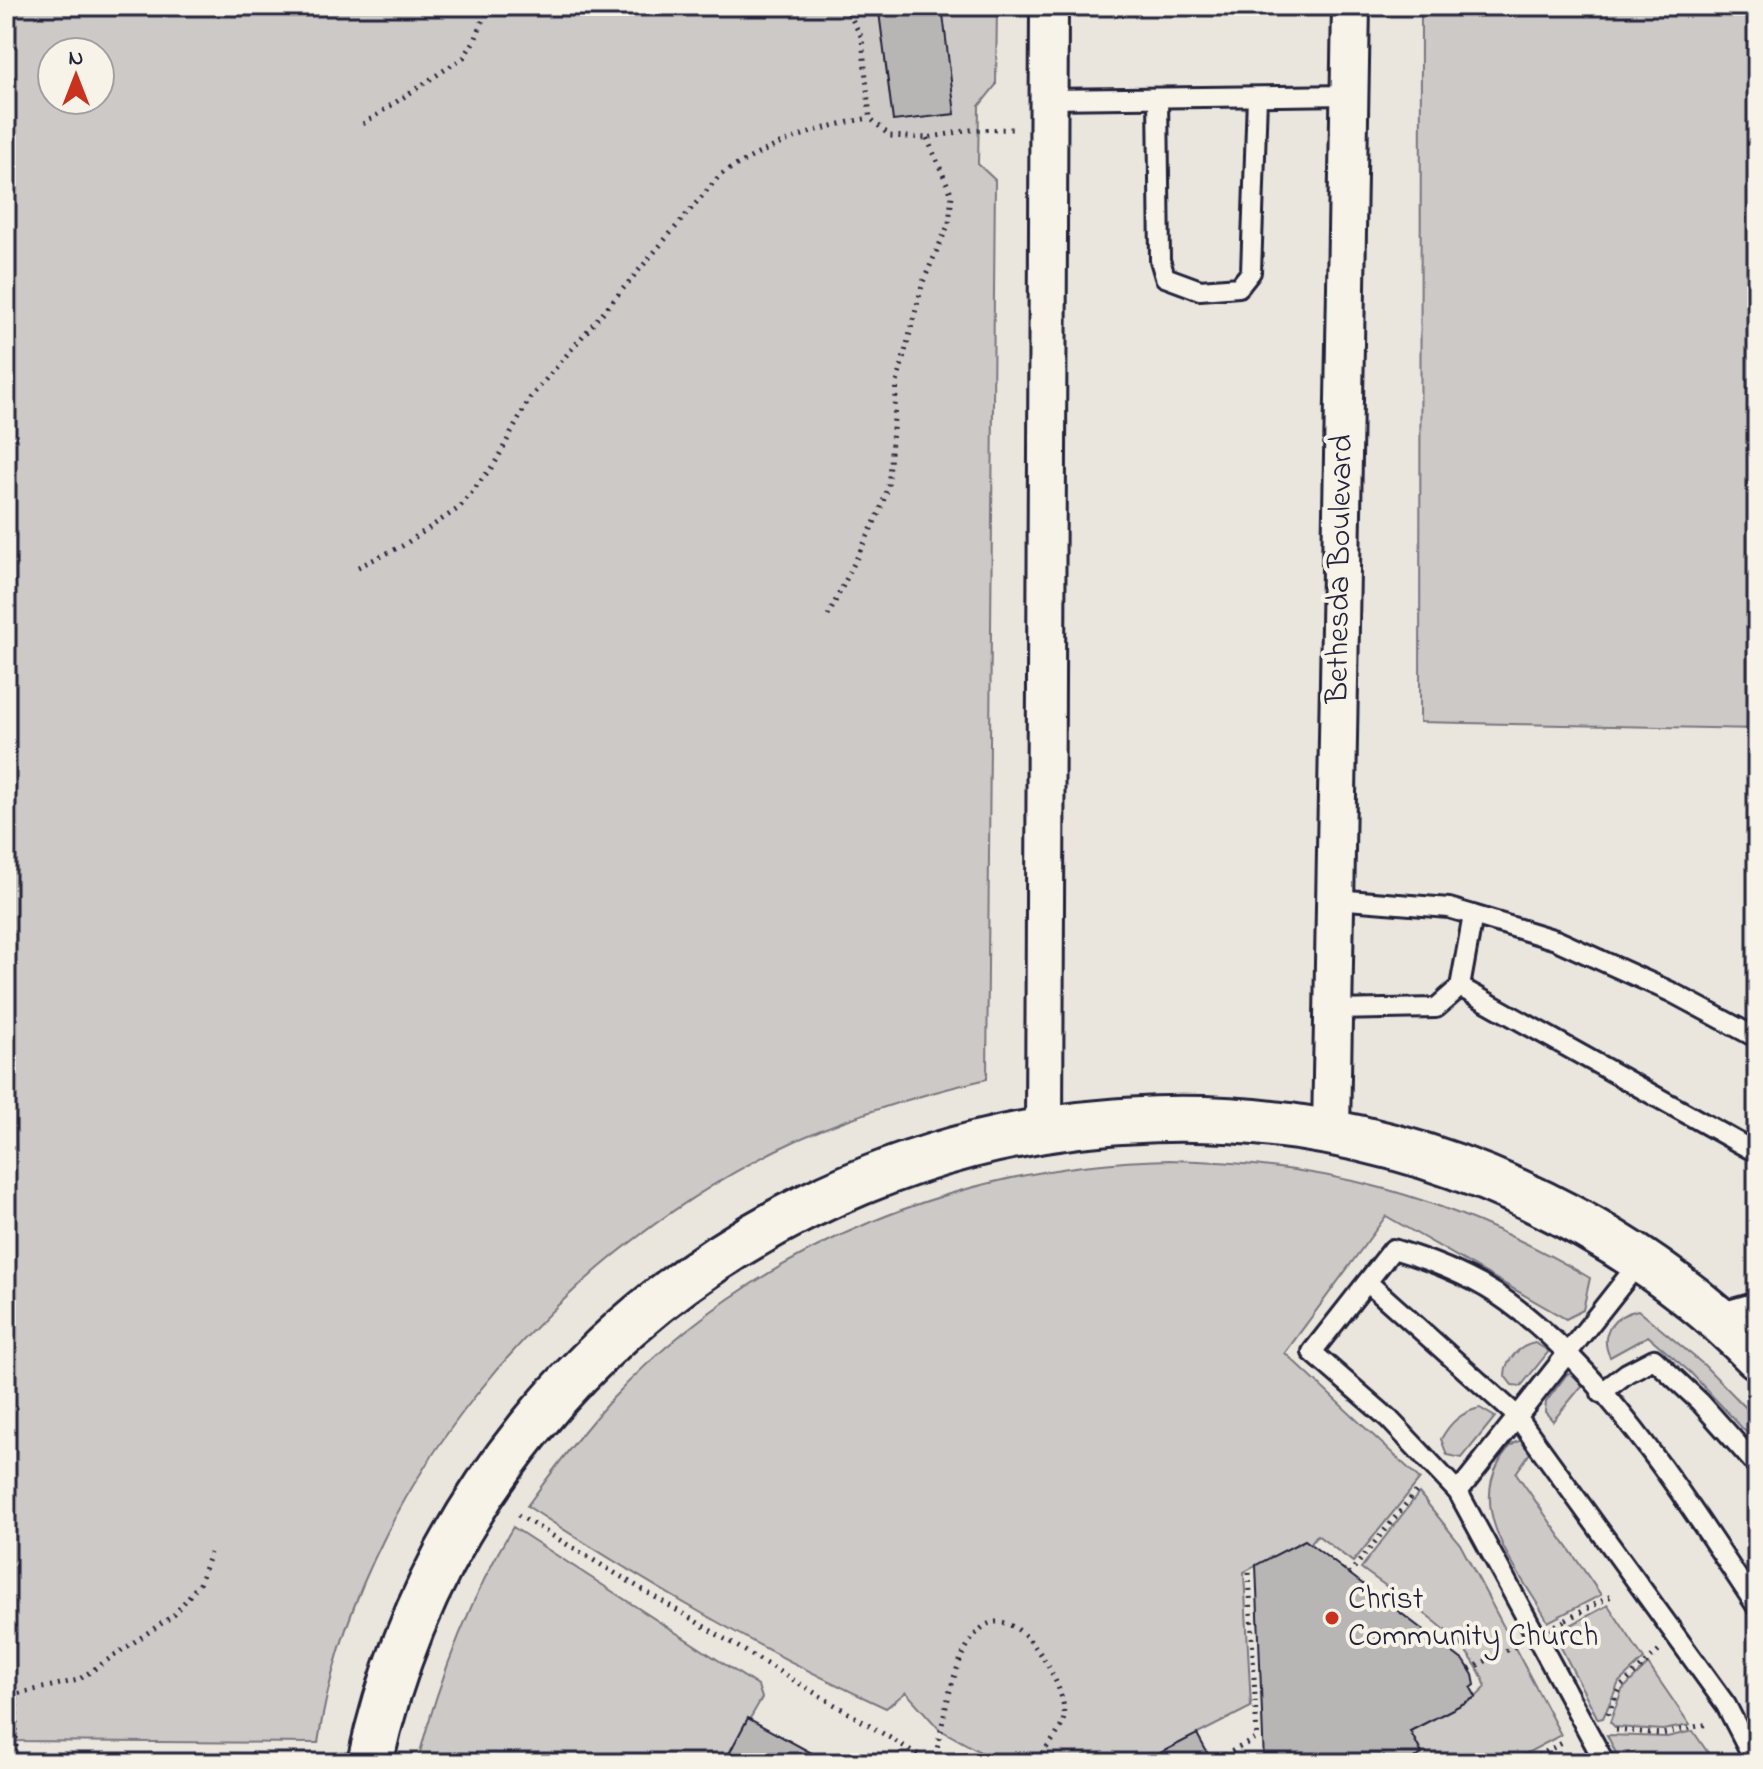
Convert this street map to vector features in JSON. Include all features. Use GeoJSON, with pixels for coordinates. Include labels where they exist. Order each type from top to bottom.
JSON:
{"type":"FeatureCollection","features":[{"type":"Feature","properties":{"kind":"street"},"geometry":{"type":"LineString","coordinates":[[1044,1128],[1049,6]]}},
{"type":"Feature","properties":{"kind":"street","name":"Bethesda Boulevard"},"geometry":{"type":"LineString","coordinates":[[1331,1132],[1351,6]]}},
{"type":"Feature","properties":{"kind":"street"},"geometry":{"type":"LineString","coordinates":[[370,1763],[406,1642],[452,1545],[494,1477],[542,1413],[616,1335],[699,1269],[791,1213],[901,1165],[992,1138],[1044,1128],[1170,1117],[1251,1121],[1331,1132],[1426,1156],[1543,1203],[1641,1260],[1712,1314],[1757,1356]]}},
{"type":"Feature","properties":{"kind":"lane"},"geometry":{"type":"LineString","coordinates":[[1048,113],[1158,98],[1350,95]]}},
{"type":"Feature","properties":{"kind":"lane"},"geometry":{"type":"LineString","coordinates":[[1158,98],[1160,260],[1165,277],[1200,290],[1239,287],[1251,272],[1257,97]]}},
{"type":"Feature","properties":{"kind":"lane"},"geometry":{"type":"LineString","coordinates":[[1335,899],[1449,908],[1556,940],[1671,992],[1757,1038]]}},
{"type":"Feature","properties":{"kind":"lane"},"geometry":{"type":"LineString","coordinates":[[1333,1010],[1436,1008],[1460,987],[1473,915]]}},
{"type":"Feature","properties":{"kind":"lane"},"geometry":{"type":"LineString","coordinates":[[1460,987],[1757,1153]]}},
{"type":"Feature","properties":{"kind":"lane"},"geometry":{"type":"LineString","coordinates":[[1605,1763],[1458,1492],[1397,1427],[1312,1352],[1393,1249],[1473,1281],[1506,1300],[1567,1352],[1680,1496],[1757,1607]]}},
{"type":"Feature","properties":{"kind":"lane"},"geometry":{"type":"LineString","coordinates":[[1458,1492],[1641,1260]]}},
{"type":"Feature","properties":{"kind":"lane"},"geometry":{"type":"LineString","coordinates":[[1367,1282],[1516,1415],[1639,1581],[1731,1713],[1756,1763]]}},
{"type":"Feature","properties":{"kind":"lane"},"geometry":{"type":"LineString","coordinates":[[1712,1314],[1757,1302]]}},
{"type":"Feature","properties":{"kind":"lane"},"geometry":{"type":"LineString","coordinates":[[1601,1393],[1627,1373],[1654,1359],[1700,1402],[1757,1466]]}},
{"type":"Feature","properties":{"kind":"path"},"geometry":{"type":"LineString","coordinates":[[363,124],[464,57],[476,38],[488,6]]}},
{"type":"Feature","properties":{"kind":"path"},"geometry":{"type":"LineString","coordinates":[[845,6],[862,38],[870,118],[890,136],[927,138],[1048,113]]}},
{"type":"Feature","properties":{"kind":"path"},"geometry":{"type":"LineString","coordinates":[[358,567],[402,546],[459,508],[495,463],[530,398],[720,175],[758,151],[838,123],[870,118]]}},
{"type":"Feature","properties":{"kind":"path"},"geometry":{"type":"LineString","coordinates":[[828,616],[879,513],[888,488],[897,383],[923,282],[949,223],[952,195],[927,138]]}},
{"type":"Feature","properties":{"kind":"path"},"geometry":{"type":"LineString","coordinates":[[1349,1574],[1421,1487],[1431,1497]]}},
{"type":"Feature","properties":{"kind":"path"},"geometry":{"type":"LineString","coordinates":[[517,1514],[897,1745],[933,1763],[961,1659],[983,1627],[999,1621],[1008,1622],[1024,1633],[1041,1656],[1063,1697],[1061,1727],[1035,1763]]}},
{"type":"Feature","properties":{"kind":"path"},"geometry":{"type":"LineString","coordinates":[[16,1763],[16,1694],[78,1680],[174,1615],[199,1584],[210,1553]]}},
{"type":"Feature","properties":{"kind":"path"},"geometry":{"type":"LineString","coordinates":[[1228,1763],[1225,1755],[1257,1738],[1249,1572]]}},
{"type":"Feature","properties":{"kind":"path"},"geometry":{"type":"LineString","coordinates":[[1470,1669],[1639,1581]]}},
{"type":"Feature","properties":{"kind":"path"},"geometry":{"type":"LineString","coordinates":[[1512,1633],[1519,1646]]}},
{"type":"Feature","properties":{"kind":"path"},"geometry":{"type":"LineString","coordinates":[[1602,1723],[1621,1686],[1638,1667],[1680,1641]]}},
{"type":"Feature","properties":{"kind":"path"},"geometry":{"type":"LineString","coordinates":[[1610,1728],[1643,1734],[1680,1732],[1731,1713]]}},
{"type":"Feature","properties":{"kind":"path"},"geometry":{"type":"LineString","coordinates":[[1560,1727],[1567,1741]]}},
{"type":"Feature","properties":{"kind":"path"},"geometry":{"type":"LineString","coordinates":[[1539,1755],[1543,1763]]}},
{"type":"Feature","properties":{"kind":"shaded area"},"geometry":{"type":"Polygon","coordinates":[[[6,6],[997,6],[996,85],[979,106],[978,164],[995,180],[987,1079],[879,1108],[776,1150],[693,1198],[615,1255],[542,1321],[477,1394],[420,1474],[374,1560],[339,1650],[318,1743],[6,1741],[6,6]]]}},
{"type":"Feature","properties":{"kind":"shaded area"},"geometry":{"type":"Polygon","coordinates":[[[1421,6],[1757,6],[1757,729],[1420,722],[1421,6]]]}},
{"type":"Feature","properties":{"kind":"shaded area"},"geometry":{"type":"Polygon","coordinates":[[[1169,1160],[1283,1168],[1388,1190],[1488,1226],[1590,1278],[1583,1310],[1566,1319],[1386,1216],[1285,1353],[1420,1479],[1353,1562],[1317,1535],[1310,1544],[1305,1540],[1244,1572],[1251,1707],[1141,1763],[1000,1763],[939,1729],[906,1692],[886,1708],[839,1686],[703,1614],[527,1506],[610,1401],[667,1347],[729,1299],[795,1258],[866,1224],[939,1197],[1014,1178],[1091,1165],[1169,1160]]]}},
{"type":"Feature","properties":{"kind":"shaded area"},"geometry":{"type":"Polygon","coordinates":[[[1638,1310],[1704,1365],[1757,1419],[1757,1444],[1691,1373],[1648,1336],[1610,1357],[1606,1340],[1610,1326],[1629,1312],[1638,1310]]]}},
{"type":"Feature","properties":{"kind":"shaded area"},"geometry":{"type":"Polygon","coordinates":[[[1535,1343],[1549,1351],[1521,1386],[1512,1385],[1505,1376],[1510,1359],[1524,1347],[1535,1343]]]}},
{"type":"Feature","properties":{"kind":"shaded area"},"geometry":{"type":"Polygon","coordinates":[[[1567,1374],[1578,1375],[1585,1382],[1553,1421],[1545,1412],[1546,1402],[1567,1374]]]}},
{"type":"Feature","properties":{"kind":"shaded area"},"geometry":{"type":"Polygon","coordinates":[[[1480,1408],[1495,1417],[1462,1458],[1447,1455],[1441,1439],[1444,1433],[1462,1415],[1480,1408]]]}},
{"type":"Feature","properties":{"kind":"shaded area"},"geometry":{"type":"Polygon","coordinates":[[[1524,1440],[1532,1450],[1516,1473],[1601,1595],[1548,1622],[1503,1546],[1490,1505],[1491,1484],[1498,1464],[1508,1448],[1524,1440]]]}},
{"type":"Feature","properties":{"kind":"shaded area"},"geometry":{"type":"Polygon","coordinates":[[[1419,1493],[1460,1544],[1561,1735],[1508,1763],[1419,1763],[1416,1757],[1422,1753],[1410,1731],[1476,1697],[1486,1687],[1465,1650],[1450,1634],[1361,1568],[1419,1493]]]}},
{"type":"Feature","properties":{"kind":"shaded area"},"geometry":{"type":"Polygon","coordinates":[[[513,1527],[758,1686],[762,1698],[724,1763],[417,1763],[456,1642],[482,1583],[513,1527]]]}},
{"type":"Feature","properties":{"kind":"shaded area"},"geometry":{"type":"Polygon","coordinates":[[[1608,1605],[1644,1659],[1619,1682],[1603,1718],[1598,1719],[1554,1634],[1608,1605]]]}},
{"type":"Feature","properties":{"kind":"shaded area"},"geometry":{"type":"Polygon","coordinates":[[[1648,1664],[1690,1725],[1663,1730],[1615,1727],[1610,1722],[1622,1690],[1648,1664]]]}},
{"type":"Feature","properties":{"kind":"shaded area"},"geometry":{"type":"Polygon","coordinates":[[[1693,1731],[1715,1763],[1621,1763],[1607,1735],[1667,1737],[1693,1731]]]}},
{"type":"Feature","properties":{"kind":"building"},"geometry":{"type":"Polygon","coordinates":[[[942,6],[955,114],[893,121],[879,12],[942,6]]]}},
{"type":"Feature","properties":{"kind":"building","name":"Christ Community Church"},"geometry":{"type":"Polygon","coordinates":[[[1305,1540],[1465,1662],[1473,1675],[1475,1685],[1471,1688],[1476,1697],[1410,1731],[1422,1754],[1405,1763],[1264,1763],[1256,1565],[1305,1540]]]}},
{"type":"Feature","properties":{"kind":"building"},"geometry":{"type":"Polygon","coordinates":[[[748,1718],[751,1720],[830,1763],[724,1763],[748,1718]]]}},
{"type":"Feature","properties":{"kind":"building"},"geometry":{"type":"Polygon","coordinates":[[[1197,1734],[1213,1763],[1141,1763],[1197,1734]]]}},
{"type":"Feature","properties":{"kind":"place","name":"Christ Community Church"},"geometry":{"type":"Point","coordinates":[1332,1618]}}]}
